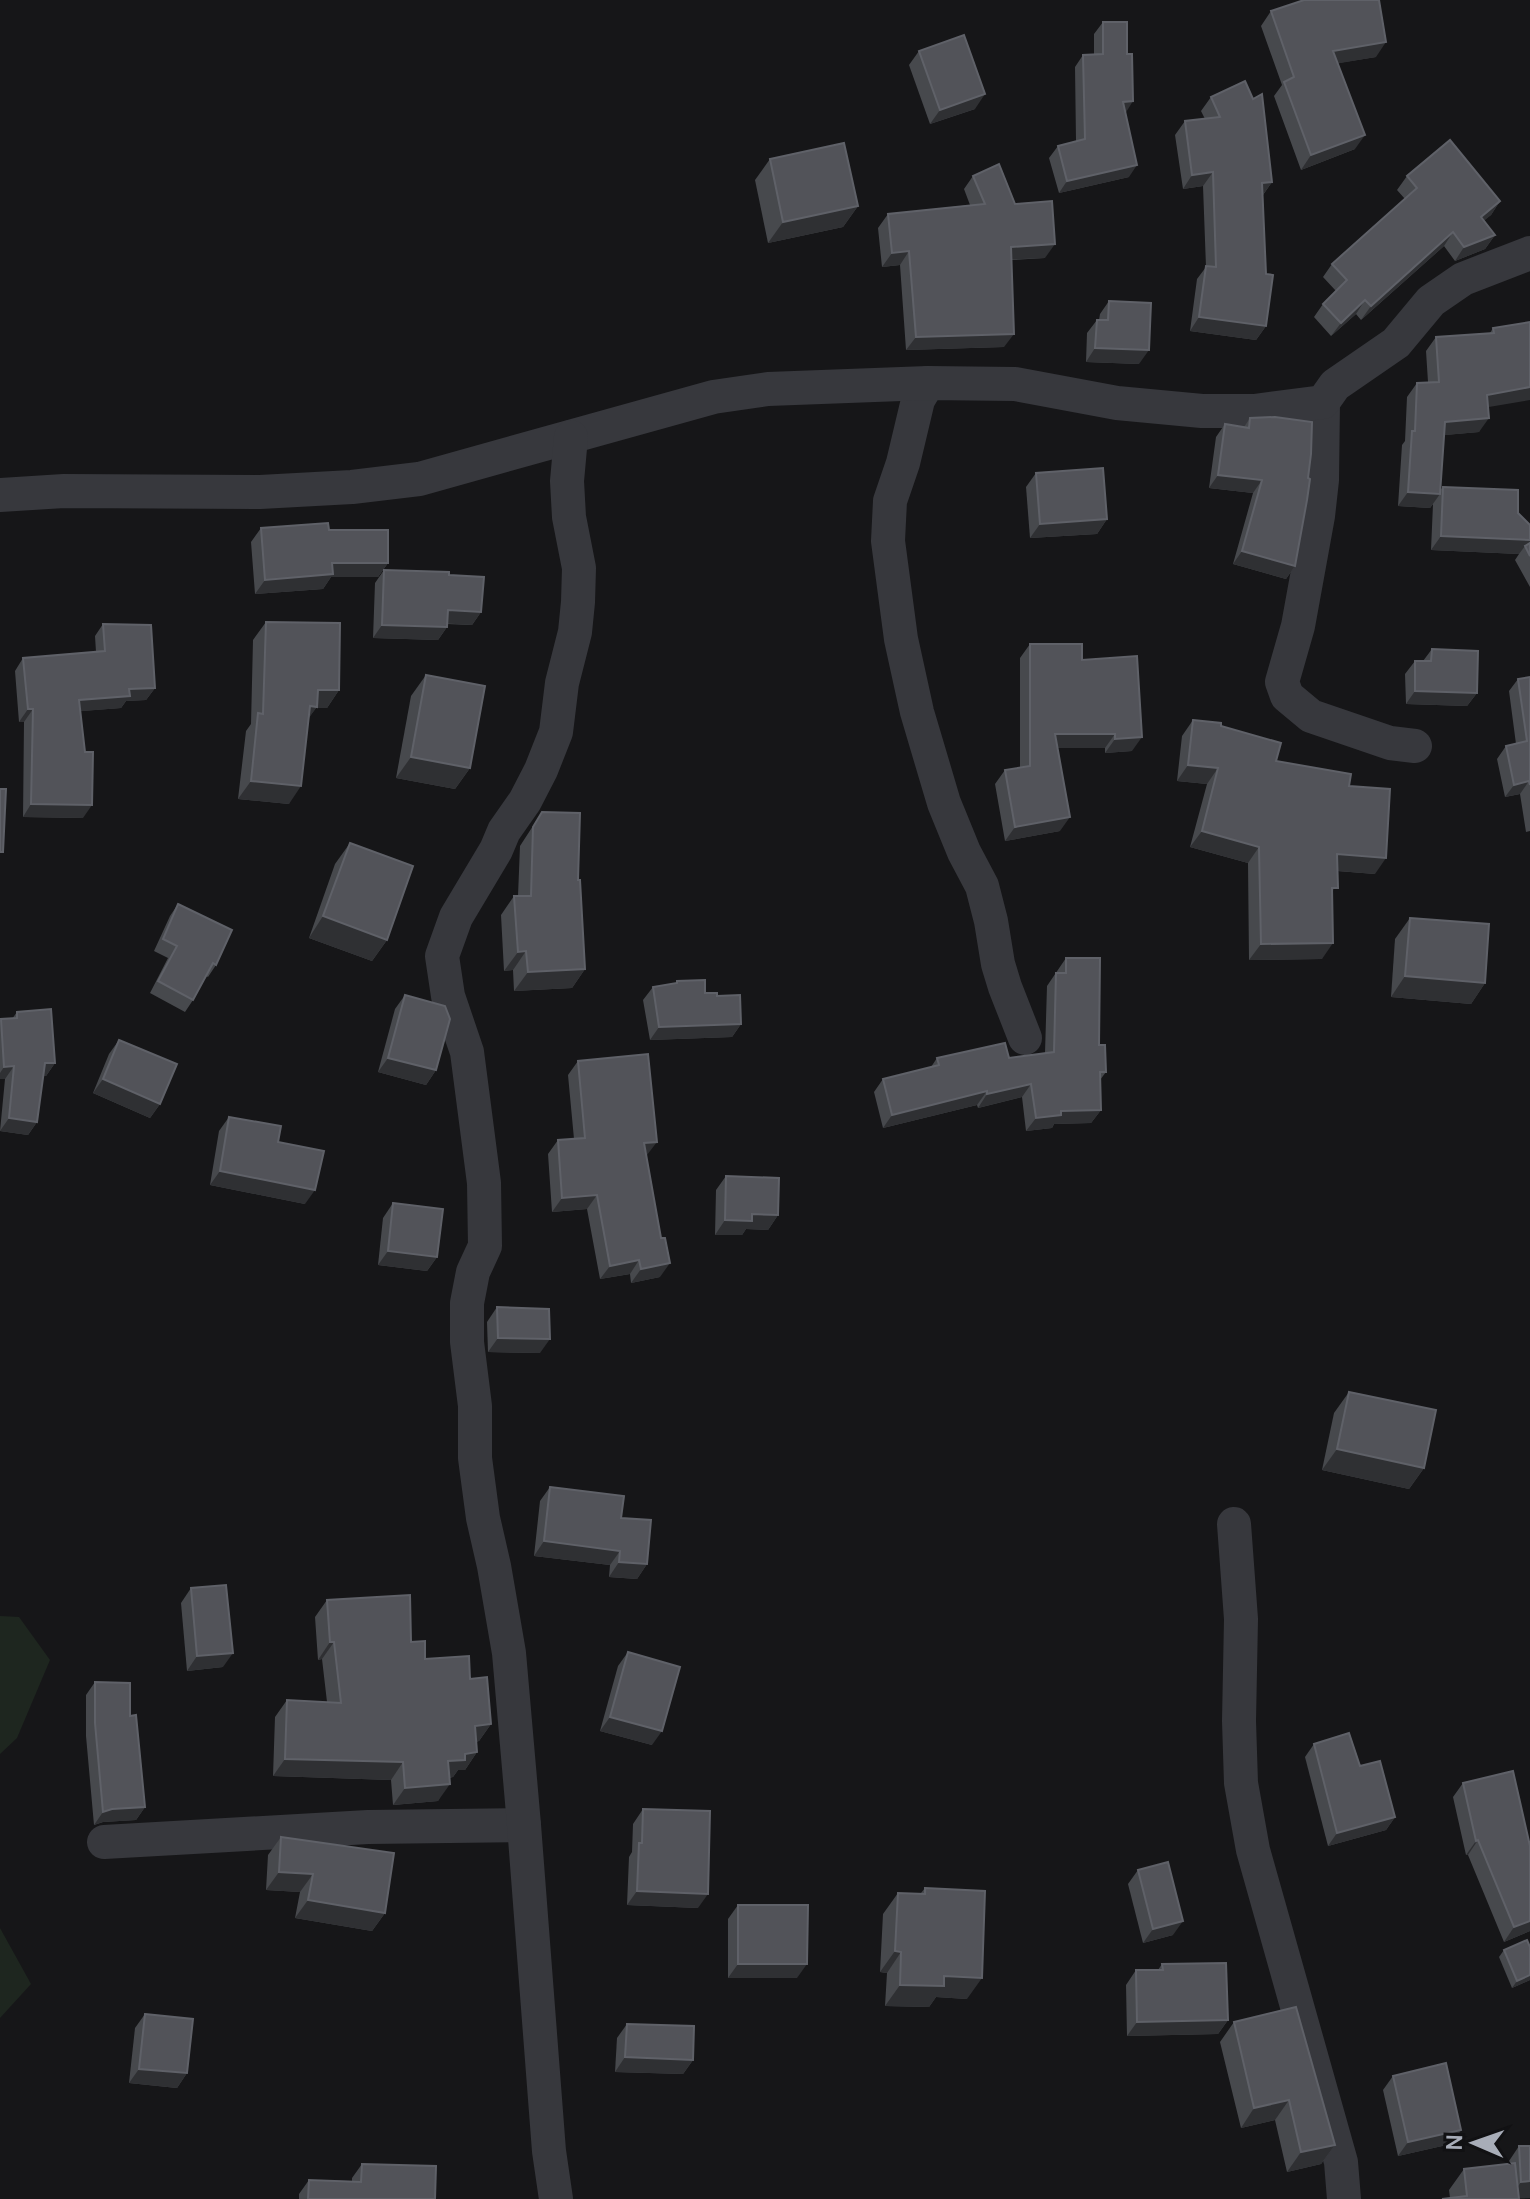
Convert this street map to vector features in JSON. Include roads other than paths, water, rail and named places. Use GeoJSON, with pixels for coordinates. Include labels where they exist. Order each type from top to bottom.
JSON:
{"type":"FeatureCollection","features":[{"type":"Feature","properties":{"kind":"street"},"geometry":{"type":"LineString","coordinates":[[1415,746],[1390,743],[1311,716],[1287,696],[1282,682],[1298,626],[1318,516],[1322,480],[1323,402],[1335,385],[1396,343],[1431,301],[1463,279],[1530,253]]}},
{"type":"Feature","properties":{"kind":"street"},"geometry":{"type":"LineString","coordinates":[[0,495],[64,491],[260,492],[352,487],[419,479],[713,397],[768,389],[928,383],[1015,384],[1117,403],[1202,411],[1254,411],[1323,402]]}},
{"type":"Feature","properties":{"kind":"street"},"geometry":{"type":"LineString","coordinates":[[928,383],[918,400],[890,501],[888,541],[901,639],[917,712],[944,803],[982,886],[998,964],[1025,1038]]}},
{"type":"Feature","properties":{"kind":"street"},"geometry":{"type":"LineString","coordinates":[[556,2199],[549,2151],[509,1653],[483,1518],[475,1458],[475,1406],[467,1342],[467,1303],[473,1272],[485,1246],[484,1183],[467,1052],[448,996],[442,956],[456,917],[504,831],[525,801],[556,732],[578,602],[579,568],[569,517],[567,481],[571,437]]}},
{"type":"Feature","properties":{"kind":"street"},"geometry":{"type":"LineString","coordinates":[[1234,1524],[1241,1619],[1241,1783],[1253,1850],[1341,2162],[1344,2199]]}},
{"type":"Feature","properties":{"kind":"street"},"geometry":{"type":"LineString","coordinates":[[104,1842],[368,1827],[524,1825]]}}]}
